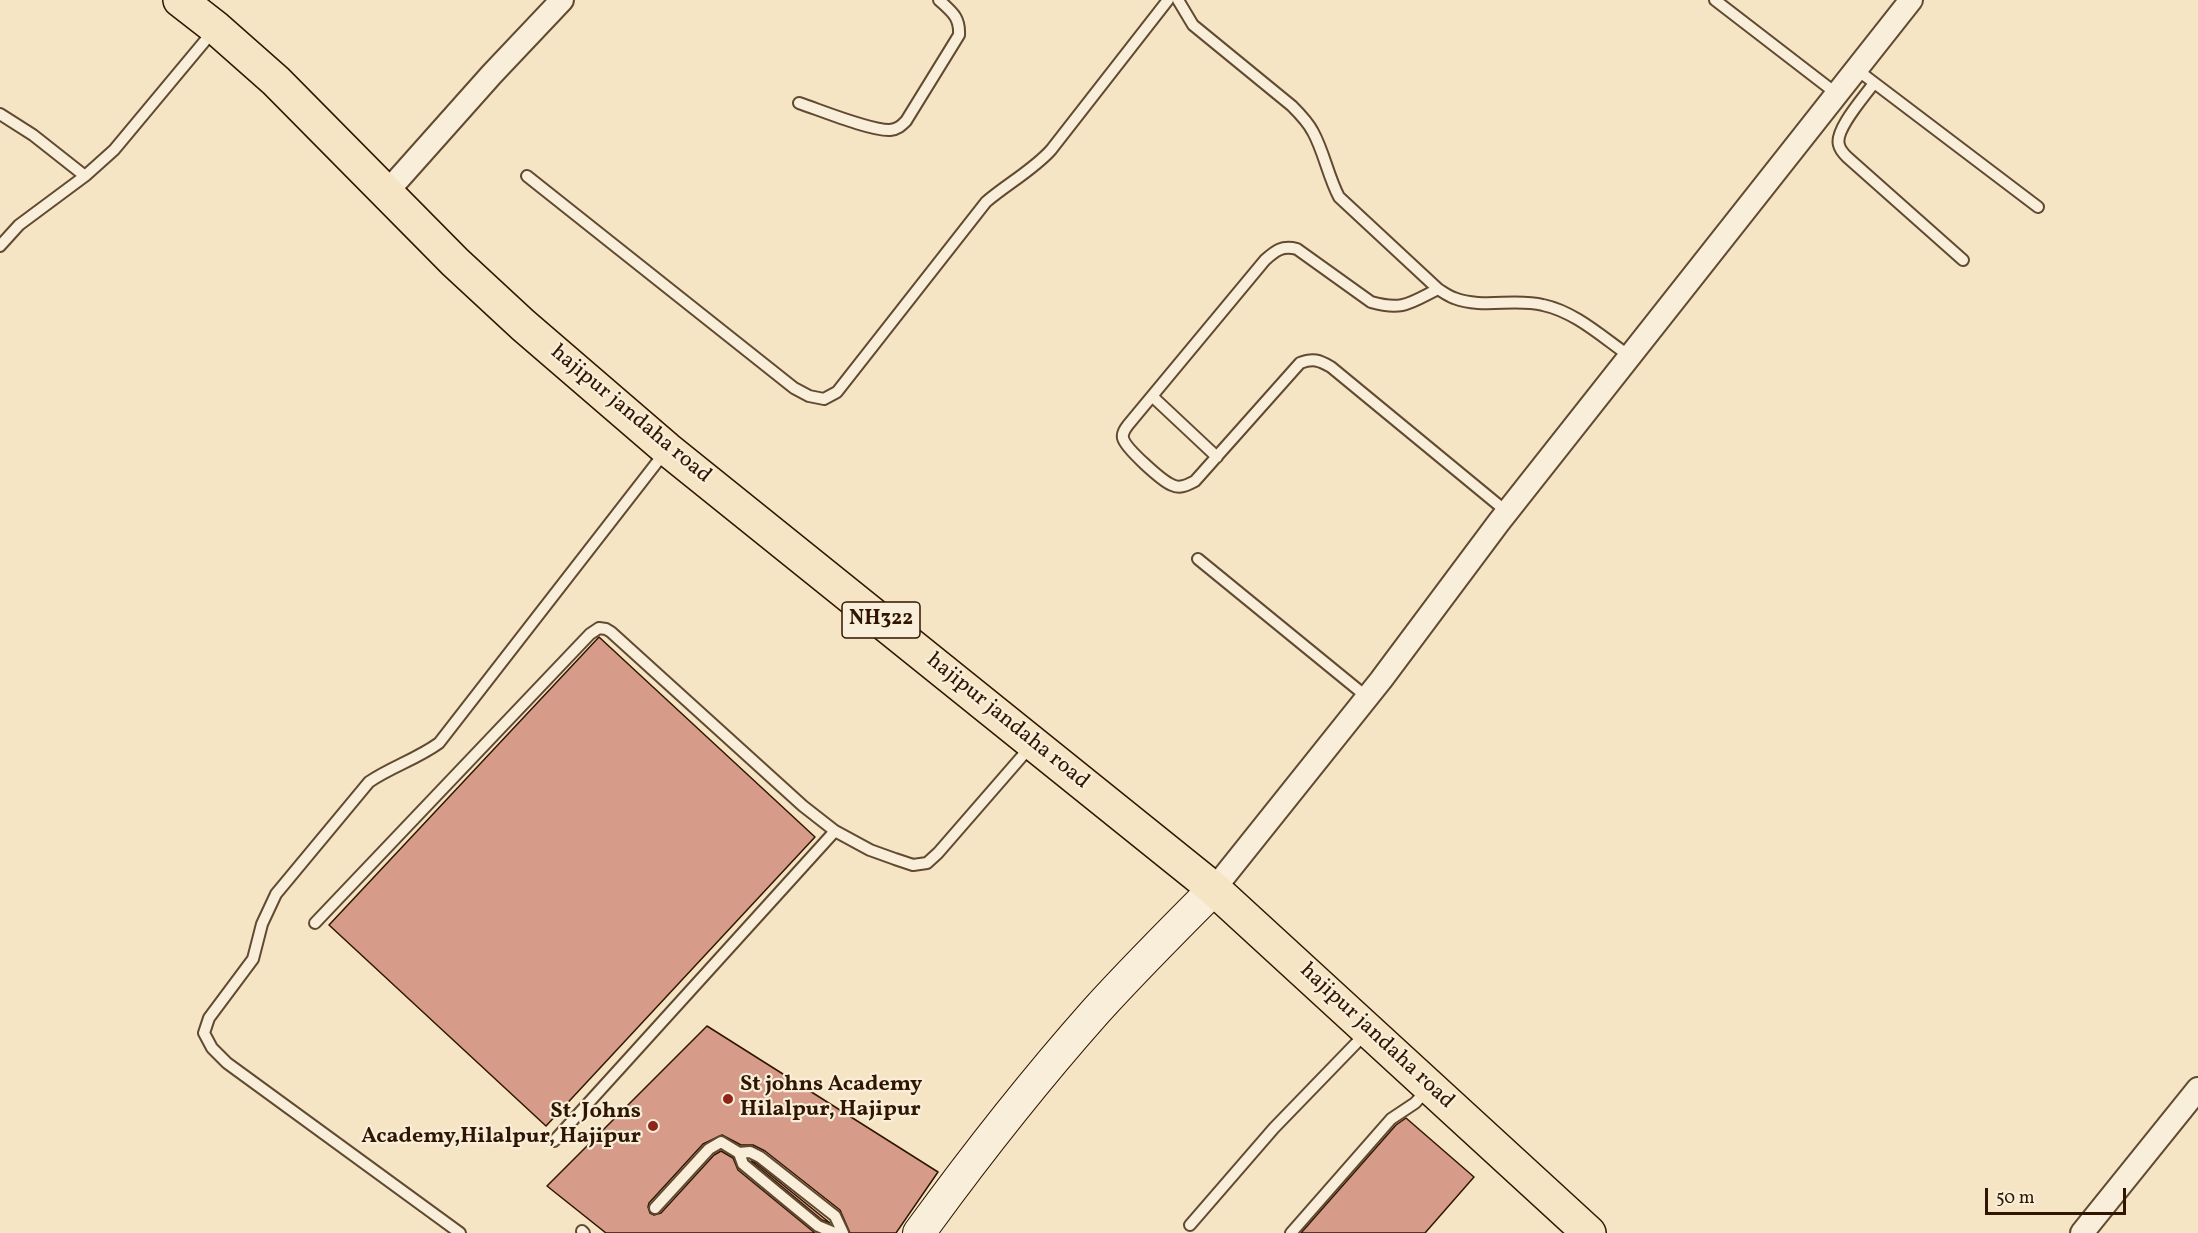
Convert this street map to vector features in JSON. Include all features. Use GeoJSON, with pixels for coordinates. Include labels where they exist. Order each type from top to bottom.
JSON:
{"type":"FeatureCollection","features":[{"type":"Feature","properties":{"kind":"highway","name":"hajipur jandaha road"},"geometry":{"type":"LineString","coordinates":[[180,0],[216,27],[315,118],[386,193],[495,300],[667,449],[1214,889],[1588,1233]]}},
{"type":"Feature","properties":{"kind":"street"},"geometry":{"type":"LineString","coordinates":[[386,193],[492,74],[562,0]]}},
{"type":"Feature","properties":{"kind":"street"},"geometry":{"type":"LineString","coordinates":[[919,1233],[966,1168],[1056,1058],[1137,968],[1214,889],[1367,697],[1507,512],[1837,93],[1865,76],[1911,0]]}},
{"type":"Feature","properties":{"kind":"street"},"geometry":{"type":"LineString","coordinates":[[2082,1233],[2198,1089]]}},
{"type":"Feature","properties":{"kind":"lane"},"geometry":{"type":"LineString","coordinates":[[799,103],[875,128],[888,130],[899,128],[906,121],[959,35],[959,24],[953,13],[939,0]]}},
{"type":"Feature","properties":{"kind":"lane"},"geometry":{"type":"LineString","coordinates":[[527,176],[794,388],[809,396],[824,399],[837,392],[986,202],[1006,184],[1040,162],[1051,150],[1168,0]]}},
{"type":"Feature","properties":{"kind":"lane"},"geometry":{"type":"LineString","coordinates":[[1178,0],[1193,25],[1292,106],[1306,121],[1314,133],[1331,182],[1339,197],[1438,289],[1454,298],[1468,302],[1539,304],[1558,309],[1576,318],[1631,357]]}},
{"type":"Feature","properties":{"kind":"lane"},"geometry":{"type":"LineString","coordinates":[[1715,0],[1837,93]]}},
{"type":"Feature","properties":{"kind":"lane"},"geometry":{"type":"LineString","coordinates":[[0,246],[19,225],[85,176],[114,150],[216,27]]}},
{"type":"Feature","properties":{"kind":"lane"},"geometry":{"type":"LineString","coordinates":[[1963,260],[1847,158],[1839,147],[1838,136],[1865,76],[2038,207]]}},
{"type":"Feature","properties":{"kind":"lane"},"geometry":{"type":"LineString","coordinates":[[0,114],[33,135],[85,176]]}},
{"type":"Feature","properties":{"kind":"lane"},"geometry":{"type":"LineString","coordinates":[[1438,289],[1397,307],[1384,306],[1371,302],[1297,249],[1287,246],[1275,250],[1128,425],[1123,439],[1127,447],[1172,486],[1183,487],[1195,481],[1300,363],[1311,358],[1331,367],[1507,512]]}},
{"type":"Feature","properties":{"kind":"lane"},"geometry":{"type":"LineString","coordinates":[[1153,397],[1217,457]]}},
{"type":"Feature","properties":{"kind":"lane"},"geometry":{"type":"LineString","coordinates":[[460,1233],[227,1063],[212,1048],[204,1033],[209,1018],[253,959],[262,924],[276,894],[369,782],[383,772],[422,755],[439,743],[667,449]]}},
{"type":"Feature","properties":{"kind":"lane"},"geometry":{"type":"LineString","coordinates":[[1197,559],[1367,697]]}},
{"type":"Feature","properties":{"kind":"lane"},"geometry":{"type":"LineString","coordinates":[[315,923],[590,634],[599,628],[611,632],[803,806],[835,831],[870,850],[913,865],[927,863],[938,854],[1033,743]]}},
{"type":"Feature","properties":{"kind":"lane"},"geometry":{"type":"LineString","coordinates":[[554,1141],[835,831]]}},
{"type":"Feature","properties":{"kind":"lane"},"geometry":{"type":"LineString","coordinates":[[1190,1225],[1274,1128],[1369,1030]]}},
{"type":"Feature","properties":{"kind":"lane"},"geometry":{"type":"LineString","coordinates":[[1291,1233],[1391,1119],[1414,1103],[1430,1086]]}},
{"type":"Feature","properties":{"kind":"lane"},"geometry":{"type":"LineString","coordinates":[[655,1208],[715,1144],[721,1142],[739,1153],[743,1164],[750,1171],[818,1226],[835,1233]]}},
{"type":"Feature","properties":{"kind":"lane"},"geometry":{"type":"LineString","coordinates":[[739,1153],[750,1152],[760,1157],[835,1216],[843,1233]]}},
{"type":"Feature","properties":{"kind":"building"},"geometry":{"type":"Polygon","coordinates":[[[599,637],[815,837],[546,1126],[329,925],[599,637]]]}},
{"type":"Feature","properties":{"kind":"building","name":"St johns Academy Hilalpur, Hajipur"},"geometry":{"type":"Polygon","coordinates":[[[707,1026],[938,1172],[896,1233],[850,1233],[840,1210],[765,1151],[753,1145],[741,1145],[722,1135],[703,1144],[649,1203],[650,1213],[654,1215],[661,1213],[714,1155],[721,1151],[733,1158],[738,1170],[815,1233],[606,1233],[547,1186],[707,1026]]]}},
{"type":"Feature","properties":{"kind":"building"},"geometry":{"type":"Polygon","coordinates":[[[1406,1118],[1474,1177],[1425,1233],[1301,1233],[1396,1125],[1406,1118]]]}},
{"type":"Feature","properties":{"kind":"building"},"geometry":{"type":"Polygon","coordinates":[[[751,1161],[756,1163],[830,1223],[822,1220],[751,1161]]]}},
{"type":"Feature","properties":{"kind":"place","name":"St johns Academy Hilalpur, Hajipur"},"geometry":{"type":"Point","coordinates":[728,1099]}},
{"type":"Feature","properties":{"kind":"place","name":"St. Johns Academy,Hilalpur, Hajipur"},"geometry":{"type":"Point","coordinates":[653,1126]}}]}
